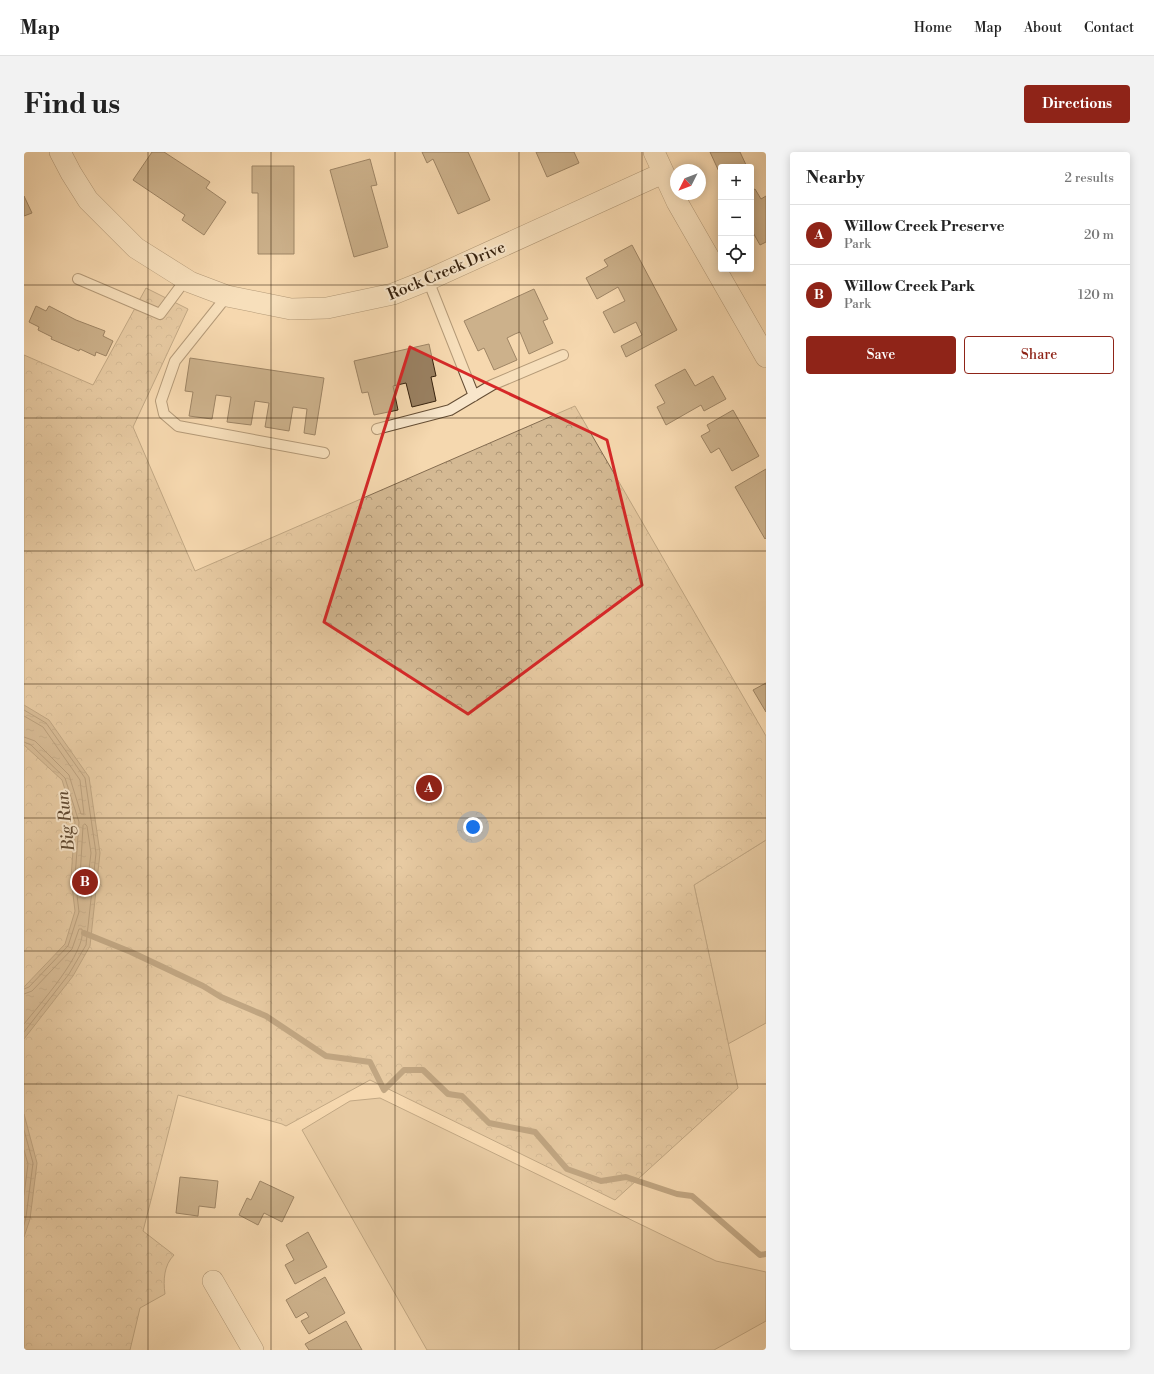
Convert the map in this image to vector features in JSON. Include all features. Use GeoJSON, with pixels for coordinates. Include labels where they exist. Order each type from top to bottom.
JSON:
{"type":"FeatureCollection","features":[{"type":"Feature","properties":{"kind":"street","name":"Rock Creek Drive"},"geometry":{"type":"LineString","coordinates":[[60,152],[70,173],[93,205],[136,248],[186,279],[228,296],[291,309],[327,308],[393,294],[428,280],[663,173]]}},
{"type":"Feature","properties":{"kind":"street"},"geometry":{"type":"LineString","coordinates":[[654,152],[677,202],[766,357]]}},
{"type":"Feature","properties":{"kind":"street"},"geometry":{"type":"LineString","coordinates":[[213,1281],[253,1350]]}},
{"type":"Feature","properties":{"kind":"lane"},"geometry":{"type":"LineString","coordinates":[[78,279],[160,314],[186,279]]}},
{"type":"Feature","properties":{"kind":"lane"},"geometry":{"type":"LineString","coordinates":[[428,280],[474,396]]}},
{"type":"Feature","properties":{"kind":"lane"},"geometry":{"type":"LineString","coordinates":[[228,296],[175,361],[162,400],[164,414],[178,426],[324,452]]}},
{"type":"Feature","properties":{"kind":"lane"},"geometry":{"type":"LineString","coordinates":[[377,429],[450,410],[492,385],[563,355]]}},
{"type":"Feature","properties":{"kind":"highlighted area"},"geometry":{"type":"Polygon","coordinates":[[[410,347],[607,440],[642,585],[468,714],[324,622],[410,347]]]}},
{"type":"Feature","properties":{"kind":"green space"},"geometry":{"type":"Polygon","coordinates":[[[146,288],[188,309],[133,427],[195,571],[575,406],[766,736],[766,840],[694,885],[738,1088],[615,1200],[370,1080],[286,1126],[178,1095],[143,1231],[174,1255],[166,1268],[164,1283],[165,1294],[140,1308],[130,1350],[24,1350],[24,355],[93,385],[146,288]]]}},
{"type":"Feature","properties":{"kind":"green space"},"geometry":{"type":"Polygon","coordinates":[[[766,840],[766,1023],[728,1044],[694,885],[766,840]]]}},
{"type":"Feature","properties":{"kind":"green space"},"geometry":{"type":"Polygon","coordinates":[[[380,1098],[716,1261],[766,1272],[766,1321],[714,1350],[427,1350],[302,1130],[350,1101],[380,1098]]]}},
{"type":"Feature","properties":{"kind":"water"},"geometry":{"type":"Polygon","coordinates":[[[24,705],[49,720],[89,777],[100,853],[90,946],[73,976],[24,1039],[24,987],[65,944],[75,911],[71,878],[75,822],[62,780],[24,745],[24,705]]]}},
{"type":"Feature","properties":{"kind":"water"},"geometry":{"type":"Polygon","coordinates":[[[24,1114],[37,1163],[30,1219],[24,1237],[24,1114]]]}},
{"type":"Feature","properties":{"kind":"building"},"geometry":{"type":"Polygon","coordinates":[[[152,152],[164,152],[210,182],[206,188],[226,202],[204,235],[182,220],[185,215],[133,180],[152,152]]]}},
{"type":"Feature","properties":{"kind":"building"},"geometry":{"type":"Polygon","coordinates":[[[422,152],[468,152],[490,200],[458,214],[433,159],[427,163],[422,152]]]}},
{"type":"Feature","properties":{"kind":"building"},"geometry":{"type":"Polygon","coordinates":[[[536,152],[574,152],[579,163],[547,177],[536,152]]]}},
{"type":"Feature","properties":{"kind":"building"},"geometry":{"type":"Polygon","coordinates":[[[710,152],[740,152],[746,164],[718,164],[718,169],[710,152]]]}},
{"type":"Feature","properties":{"kind":"building"},"geometry":{"type":"Polygon","coordinates":[[[370,159],[377,185],[371,186],[388,247],[354,257],[330,170],[370,159]]]}},
{"type":"Feature","properties":{"kind":"building"},"geometry":{"type":"Polygon","coordinates":[[[252,166],[294,166],[294,254],[258,254],[258,193],[252,193],[252,166]]]}},
{"type":"Feature","properties":{"kind":"building"},"geometry":{"type":"Polygon","coordinates":[[[754,190],[761,199],[766,196],[766,242],[760,245],[754,234],[754,190]]]}},
{"type":"Feature","properties":{"kind":"building"},"geometry":{"type":"Polygon","coordinates":[[[24,196],[32,213],[24,216],[24,196]]]}},
{"type":"Feature","properties":{"kind":"building"},"geometry":{"type":"Polygon","coordinates":[[[632,245],[677,330],[626,357],[621,346],[642,335],[636,322],[614,333],[603,312],[625,301],[618,287],[597,299],[586,278],[608,266],[604,260],[632,245]]]}},
{"type":"Feature","properties":{"kind":"building"},"geometry":{"type":"Polygon","coordinates":[[[534,289],[548,319],[543,321],[553,343],[529,354],[520,332],[515,334],[507,338],[517,360],[494,370],[484,348],[478,351],[464,321],[534,289]]]}},
{"type":"Feature","properties":{"kind":"building"},"geometry":{"type":"Polygon","coordinates":[[[36,306],[46,311],[49,306],[76,320],[105,331],[103,336],[113,341],[106,356],[96,352],[95,356],[80,349],[79,351],[51,339],[52,337],[38,330],[39,327],[29,322],[36,306]]]}},
{"type":"Feature","properties":{"kind":"building"},"geometry":{"type":"Polygon","coordinates":[[[429,344],[436,376],[431,377],[436,401],[412,407],[406,383],[393,386],[398,410],[374,415],[368,392],[362,393],[354,361],[429,344]]]}},
{"type":"Feature","properties":{"kind":"building"},"geometry":{"type":"Polygon","coordinates":[[[190,358],[324,378],[315,435],[304,433],[307,409],[293,407],[289,431],[265,427],[269,403],[255,401],[251,425],[227,422],[231,397],[216,395],[212,419],[189,416],[193,392],[185,391],[190,358]]]}},
{"type":"Feature","properties":{"kind":"building"},"geometry":{"type":"Polygon","coordinates":[[[685,369],[695,386],[713,376],[726,399],[704,411],[701,405],[666,425],[657,407],[665,403],[655,385],[685,369]]]}},
{"type":"Feature","properties":{"kind":"building"},"geometry":{"type":"Polygon","coordinates":[[[733,410],[759,456],[732,471],[719,448],[711,453],[701,436],[710,431],[707,425],[733,410]]]}},
{"type":"Feature","properties":{"kind":"building"},"geometry":{"type":"Polygon","coordinates":[[[766,469],[766,538],[765,539],[735,487],[766,469]]]}},
{"type":"Feature","properties":{"kind":"building"},"geometry":{"type":"Polygon","coordinates":[[[766,683],[766,712],[753,690],[766,683]]]}},
{"type":"Feature","properties":{"kind":"building"},"geometry":{"type":"Polygon","coordinates":[[[180,1177],[218,1181],[215,1208],[199,1206],[198,1216],[176,1213],[180,1177]]]}},
{"type":"Feature","properties":{"kind":"building"},"geometry":{"type":"Polygon","coordinates":[[[260,1181],[294,1197],[282,1222],[264,1213],[258,1225],[239,1215],[247,1198],[251,1200],[260,1181]]]}},
{"type":"Feature","properties":{"kind":"building"},"geometry":{"type":"Polygon","coordinates":[[[308,1232],[327,1267],[295,1284],[285,1265],[294,1260],[286,1245],[308,1232]]]}},
{"type":"Feature","properties":{"kind":"building"},"geometry":{"type":"Polygon","coordinates":[[[325,1277],[345,1313],[309,1334],[301,1321],[309,1317],[306,1312],[296,1318],[286,1300],[325,1277]]]}},
{"type":"Feature","properties":{"kind":"building"},"geometry":{"type":"Polygon","coordinates":[[[346,1321],[362,1350],[309,1350],[305,1344],[346,1321]]]}},
{"type":"Feature","properties":{"kind":"waterway"},"geometry":{"type":"LineString","coordinates":[[84,933],[131,952],[203,986],[221,997],[266,1016],[326,1056],[370,1062],[384,1090],[404,1070],[423,1070],[448,1094],[462,1096],[489,1123],[535,1132],[567,1169],[601,1181],[626,1177],[677,1194],[692,1196],[760,1255],[766,1254]]}},
{"type":"Feature","properties":{"kind":"place","name":"Willow Creek Preserve"},"geometry":{"type":"Point","coordinates":[429,788]}},
{"type":"Feature","properties":{"kind":"place","name":"Willow Creek Park"},"geometry":{"type":"Point","coordinates":[85,882]}},
{"type":"Feature","properties":{"kind":"water label","name":"Big Run"},"geometry":{"type":"Point","coordinates":[65,821]}}]}
